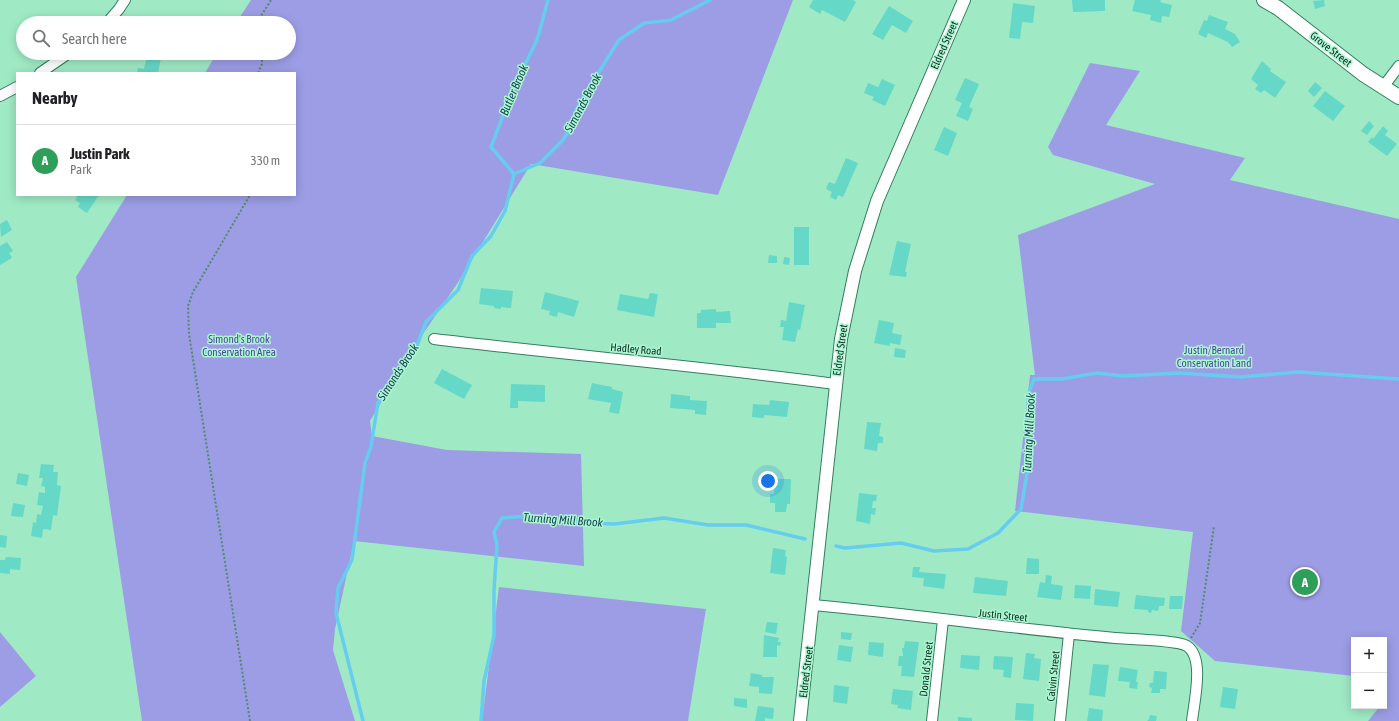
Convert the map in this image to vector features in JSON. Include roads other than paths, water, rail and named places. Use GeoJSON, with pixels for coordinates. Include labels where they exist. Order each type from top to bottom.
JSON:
{"type":"FeatureCollection","features":[{"type":"Feature","properties":{"kind":"main road","name":"Grove Street"},"geometry":{"type":"LineString","coordinates":[[1264,0],[1278,8],[1363,74],[1399,97]]}},
{"type":"Feature","properties":{"kind":"street"},"geometry":{"type":"LineString","coordinates":[[113,16],[125,0]]}},
{"type":"Feature","properties":{"kind":"street","name":"Eldred Street"},"geometry":{"type":"LineString","coordinates":[[800,721],[835,384],[847,302],[865,234],[898,149],[964,0]]}},
{"type":"Feature","properties":{"kind":"street"},"geometry":{"type":"LineString","coordinates":[[41,72],[59,60]]}},
{"type":"Feature","properties":{"kind":"street"},"geometry":{"type":"LineString","coordinates":[[1383,87],[1399,66]]}},
{"type":"Feature","properties":{"kind":"street"},"geometry":{"type":"LineString","coordinates":[[0,96],[16,88]]}},
{"type":"Feature","properties":{"kind":"street","name":"Hadley Road"},"geometry":{"type":"LineString","coordinates":[[434,340],[570,355],[723,369],[835,384]]}},
{"type":"Feature","properties":{"kind":"street","name":"Justin Street"},"geometry":{"type":"LineString","coordinates":[[813,605],[1069,634],[1162,641],[1188,647],[1195,654],[1197,667],[1192,721]]}},
{"type":"Feature","properties":{"kind":"street","name":"Donald Street"},"geometry":{"type":"LineString","coordinates":[[932,721],[943,620]]}},
{"type":"Feature","properties":{"kind":"street","name":"Calvin Street"},"geometry":{"type":"LineString","coordinates":[[1060,721],[1069,634]]}},
{"type":"Feature","properties":{"kind":"waterway","name":"Butler Brook"},"geometry":{"type":"LineString","coordinates":[[514,174],[491,147],[514,87],[537,40],[548,0]]}},
{"type":"Feature","properties":{"kind":"waterway","name":"Simonds Brook"},"geometry":{"type":"LineString","coordinates":[[363,721],[336,613],[338,588],[352,560],[365,463],[371,446],[378,403],[416,348],[426,322],[458,290],[472,256],[491,236],[505,211],[514,174],[540,163],[563,140],[573,123],[575,112],[619,40],[644,23],[671,20],[710,0]]}},
{"type":"Feature","properties":{"kind":"waterway","name":"Turning Mill Brook"},"geometry":{"type":"LineString","coordinates":[[836,546],[845,548],[901,543],[934,551],[968,549],[998,533],[1021,509],[1029,462],[1030,434],[1028,395],[1034,379],[1062,379],[1097,373],[1123,376],[1178,373],[1241,377],[1299,372],[1399,379]]}},
{"type":"Feature","properties":{"kind":"waterway","name":"Turning Mill Brook"},"geometry":{"type":"LineString","coordinates":[[481,721],[484,681],[494,636],[494,590],[497,545],[494,532],[502,518],[530,516],[563,522],[614,524],[664,518],[708,525],[746,525],[805,539]]}},
{"type":"Feature","properties":{"kind":"place","name":"Justin Park"},"geometry":{"type":"Point","coordinates":[1305,582]}},
{"type":"Feature","properties":{"kind":"park label","name":"Simond's Brook Conservation Area"},"geometry":{"type":"Point","coordinates":[239,345]}},
{"type":"Feature","properties":{"kind":"park label","name":"Justin/Bernard Conservation Land"},"geometry":{"type":"Point","coordinates":[1214,356]}}]}
